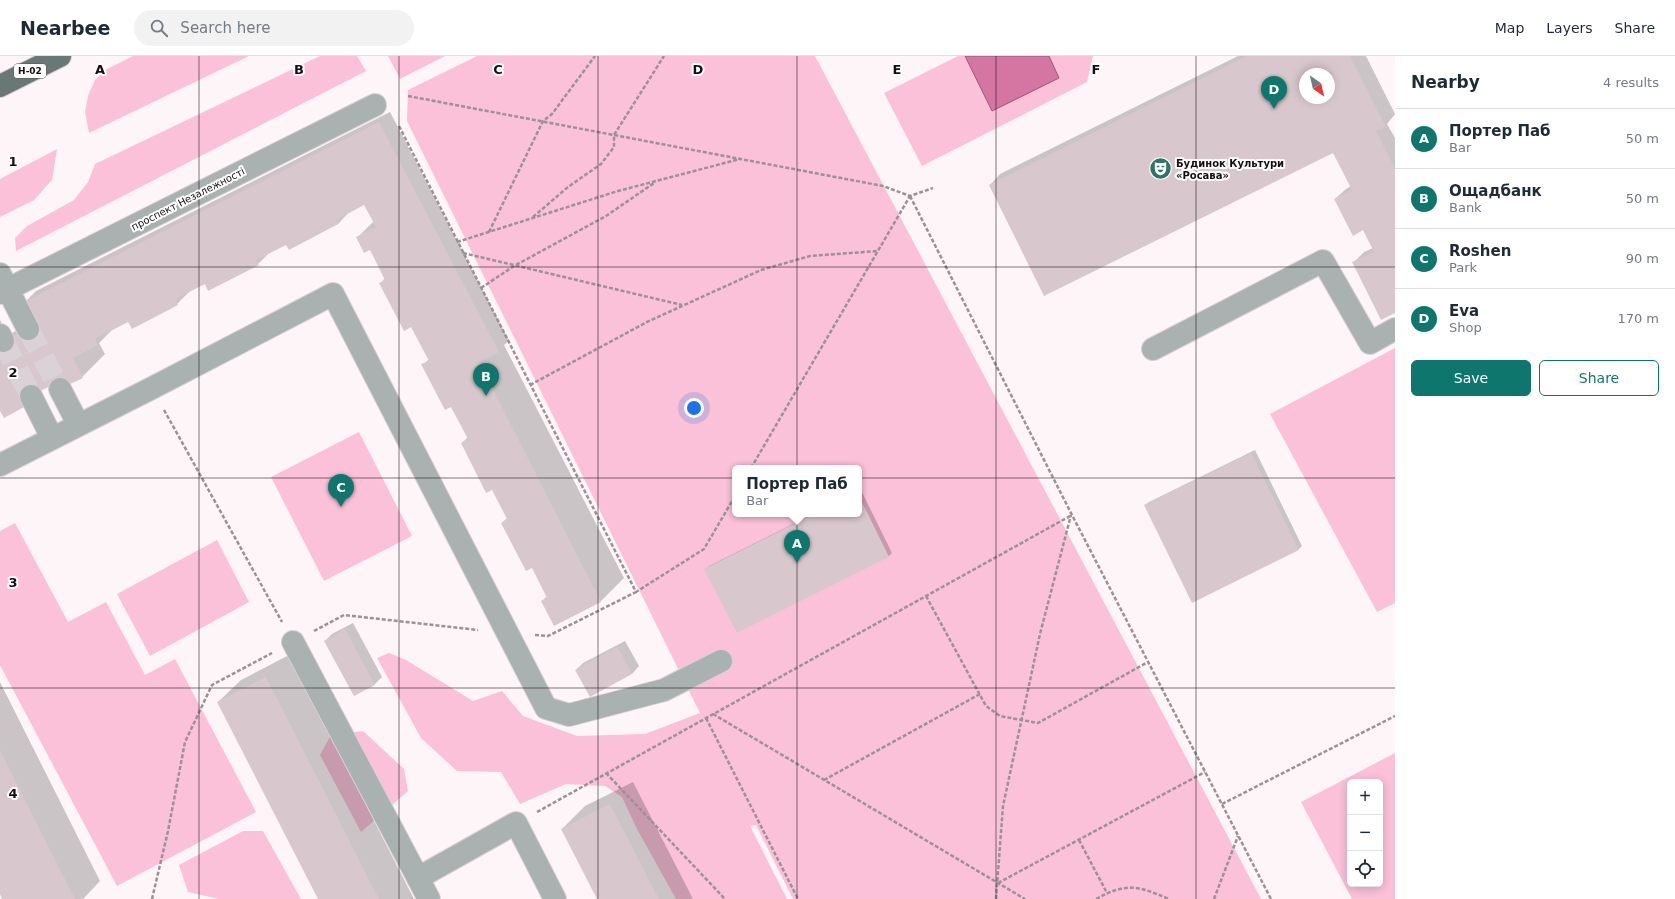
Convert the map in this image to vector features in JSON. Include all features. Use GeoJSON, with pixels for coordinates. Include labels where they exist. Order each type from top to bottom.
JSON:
{"type":"FeatureCollection","features":[{"type":"Feature","properties":{"kind":"main road","name":"Н-02"},"geometry":{"type":"LineString","coordinates":[[0,86],[60,56]]}},
{"type":"Feature","properties":{"kind":"street","name":"проспект Незалежності"},"geometry":{"type":"LineString","coordinates":[[3,286],[375,105]]}},
{"type":"Feature","properties":{"kind":"street"},"geometry":{"type":"LineString","coordinates":[[1153,349],[1323,261],[1370,343],[1395,330]]}},
{"type":"Feature","properties":{"kind":"street"},"geometry":{"type":"LineString","coordinates":[[3,286],[28,329]]}},
{"type":"Feature","properties":{"kind":"street"},"geometry":{"type":"LineString","coordinates":[[0,465],[333,294],[506,633],[546,708],[569,715],[664,690],[721,661]]}},
{"type":"Feature","properties":{"kind":"street"},"geometry":{"type":"LineString","coordinates":[[60,389],[78,424]]}},
{"type":"Feature","properties":{"kind":"street"},"geometry":{"type":"LineString","coordinates":[[31,396],[52,438]]}},
{"type":"Feature","properties":{"kind":"street"},"geometry":{"type":"LineString","coordinates":[[293,642],[429,899]]}},
{"type":"Feature","properties":{"kind":"street"},"geometry":{"type":"LineString","coordinates":[[418,878],[516,823],[555,899]]}},
{"type":"Feature","properties":{"kind":"path"},"geometry":{"type":"LineString","coordinates":[[488,232],[544,121],[552,114],[595,56]]}},
{"type":"Feature","properties":{"kind":"path"},"geometry":{"type":"LineString","coordinates":[[532,218],[568,186],[601,164],[614,147],[614,135],[664,56]]}},
{"type":"Feature","properties":{"kind":"path"},"geometry":{"type":"LineString","coordinates":[[408,96],[883,186],[910,196],[934,188]]}},
{"type":"Feature","properties":{"kind":"path"},"geometry":{"type":"LineString","coordinates":[[399,126],[636,592]]}},
{"type":"Feature","properties":{"kind":"path"},"geometry":{"type":"LineString","coordinates":[[457,242],[618,191],[742,159]]}},
{"type":"Feature","properties":{"kind":"path"},"geometry":{"type":"LineString","coordinates":[[481,288],[514,266],[606,216],[656,181]]}},
{"type":"Feature","properties":{"kind":"path"},"geometry":{"type":"LineString","coordinates":[[754,465],[910,196]]}},
{"type":"Feature","properties":{"kind":"path"},"geometry":{"type":"LineString","coordinates":[[910,196],[1072,515],[1271,899]]}},
{"type":"Feature","properties":{"kind":"path"},"geometry":{"type":"LineString","coordinates":[[530,385],[648,322],[768,268],[810,256],[878,251]]}},
{"type":"Feature","properties":{"kind":"path"},"geometry":{"type":"LineString","coordinates":[[463,253],[683,306]]}},
{"type":"Feature","properties":{"kind":"path"},"geometry":{"type":"LineString","coordinates":[[152,388],[293,642]]}},
{"type":"Feature","properties":{"kind":"path"},"geometry":{"type":"LineString","coordinates":[[152,899],[168,831],[185,742],[212,685],[344,615],[506,633],[548,636],[636,592],[704,549],[732,501]]}},
{"type":"Feature","properties":{"kind":"path"},"geometry":{"type":"LineString","coordinates":[[516,823],[1072,515]]}},
{"type":"Feature","properties":{"kind":"path"},"geometry":{"type":"LineString","coordinates":[[996,899],[1003,806],[1040,634],[1072,515]]}},
{"type":"Feature","properties":{"kind":"path"},"geometry":{"type":"LineString","coordinates":[[926,596],[986,706],[1000,716],[1038,723],[1148,662]]}},
{"type":"Feature","properties":{"kind":"path"},"geometry":{"type":"LineString","coordinates":[[824,780],[980,694]]}},
{"type":"Feature","properties":{"kind":"path"},"geometry":{"type":"LineString","coordinates":[[713,714],[1025,899]]}},
{"type":"Feature","properties":{"kind":"path"},"geometry":{"type":"LineString","coordinates":[[1222,804],[1395,716]]}},
{"type":"Feature","properties":{"kind":"path"},"geometry":{"type":"LineString","coordinates":[[706,718],[798,899]]}},
{"type":"Feature","properties":{"kind":"path"},"geometry":{"type":"LineString","coordinates":[[997,883],[1205,772]]}},
{"type":"Feature","properties":{"kind":"path"},"geometry":{"type":"LineString","coordinates":[[606,773],[725,899]]}},
{"type":"Feature","properties":{"kind":"path"},"geometry":{"type":"LineString","coordinates":[[1214,899],[1238,835]]}},
{"type":"Feature","properties":{"kind":"path"},"geometry":{"type":"LineString","coordinates":[[1079,840],[1107,893]]}},
{"type":"Feature","properties":{"kind":"path"},"geometry":{"type":"LineString","coordinates":[[1096,899],[1107,893],[1128,887],[1146,889],[1169,899]]}},
{"type":"Feature","properties":{"kind":"shaded area"},"geometry":{"type":"Polygon","coordinates":[[[133,56],[249,56],[89,133],[85,112],[88,96],[95,80],[105,70],[133,56]]]}},
{"type":"Feature","properties":{"kind":"shaded area"},"geometry":{"type":"Polygon","coordinates":[[[320,56],[357,56],[366,71],[16,251],[15,238],[27,226],[74,200],[88,182],[95,164],[320,56]]]}},
{"type":"Feature","properties":{"kind":"shaded area"},"geometry":{"type":"Polygon","coordinates":[[[388,56],[445,56],[400,79],[388,56]]]}},
{"type":"Feature","properties":{"kind":"shaded area"},"geometry":{"type":"Polygon","coordinates":[[[477,56],[815,56],[1261,899],[793,899],[756,825],[750,826],[787,899],[676,899],[637,829],[622,797],[605,786],[566,784],[520,804],[501,772],[457,771],[421,738],[377,658],[389,653],[406,660],[473,701],[502,691],[523,716],[577,736],[645,734],[700,713],[407,121],[408,90],[477,56]]]}},
{"type":"Feature","properties":{"kind":"shaded area"},"geometry":{"type":"Polygon","coordinates":[[[958,56],[965,56],[992,111],[1059,78],[1049,56],[1093,56],[1087,82],[922,166],[884,93],[958,56]]]}},
{"type":"Feature","properties":{"kind":"shaded area"},"geometry":{"type":"Polygon","coordinates":[[[965,56],[1049,56],[1059,78],[992,111],[965,56]]]}},
{"type":"Feature","properties":{"kind":"shaded area"},"geometry":{"type":"Polygon","coordinates":[[[57,149],[52,180],[34,200],[0,217],[0,179],[57,149]]]}},
{"type":"Feature","properties":{"kind":"shaded area"},"geometry":{"type":"Polygon","coordinates":[[[1395,348],[1395,603],[1377,612],[1270,414],[1395,348]]]}},
{"type":"Feature","properties":{"kind":"shaded area"},"geometry":{"type":"Polygon","coordinates":[[[359,432],[412,536],[324,581],[271,477],[359,432]]]}},
{"type":"Feature","properties":{"kind":"shaded area"},"geometry":{"type":"Polygon","coordinates":[[[15,523],[68,622],[106,602],[145,675],[175,659],[256,812],[117,886],[0,665],[0,531],[15,523]]]}},
{"type":"Feature","properties":{"kind":"shaded area"},"geometry":{"type":"Polygon","coordinates":[[[217,540],[249,602],[150,656],[117,594],[217,540]]]}},
{"type":"Feature","properties":{"kind":"shaded area"},"geometry":{"type":"Polygon","coordinates":[[[363,731],[404,769],[408,791],[361,832],[320,755],[331,735],[363,731]]]}},
{"type":"Feature","properties":{"kind":"shaded area"},"geometry":{"type":"Polygon","coordinates":[[[1395,753],[1395,899],[1352,899],[1301,802],[1395,753]]]}},
{"type":"Feature","properties":{"kind":"shaded area"},"geometry":{"type":"Polygon","coordinates":[[[243,831],[263,831],[301,899],[219,899],[188,892],[179,865],[243,831]]]}},
{"type":"Feature","properties":{"kind":"building","name":"Будинок Культури «Росава»"},"geometry":{"type":"Polygon","coordinates":[[[1247,56],[1350,56],[1386,127],[1376,131],[1395,169],[1395,313],[1381,320],[1352,262],[1374,252],[1363,230],[1353,236],[1334,199],[1352,190],[1333,153],[1044,296],[989,185],[1247,56]]]}},
{"type":"Feature","properties":{"kind":"building"},"geometry":{"type":"Polygon","coordinates":[[[379,122],[499,352],[479,362],[601,602],[554,626],[541,601],[547,598],[532,568],[526,571],[501,523],[507,519],[492,490],[486,493],[461,443],[468,439],[451,407],[445,410],[421,364],[429,361],[411,327],[404,331],[379,283],[385,280],[370,250],[364,253],[356,237],[376,227],[364,205],[336,220],[338,224],[289,250],[286,245],[256,260],[259,265],[208,291],[205,284],[175,299],[178,305],[132,329],[128,322],[95,339],[98,345],[73,358],[83,378],[55,391],[52,385],[21,401],[24,407],[4,418],[0,411],[0,343],[28,329],[24,302],[379,122]]]}},
{"type":"Feature","properties":{"kind":"building"},"geometry":{"type":"Polygon","coordinates":[[[1251,453],[1299,550],[1192,603],[1144,505],[1251,453]]]}},
{"type":"Feature","properties":{"kind":"building"},"geometry":{"type":"Polygon","coordinates":[[[862,502],[889,557],[737,633],[704,569],[808,517],[862,517],[862,502]]]}},
{"type":"Feature","properties":{"kind":"building"},"geometry":{"type":"Polygon","coordinates":[[[345,629],[375,685],[354,696],[324,641],[345,629]]]}},
{"type":"Feature","properties":{"kind":"building"},"geometry":{"type":"Polygon","coordinates":[[[617,647],[632,674],[590,697],[575,670],[617,647]]]}},
{"type":"Feature","properties":{"kind":"building"},"geometry":{"type":"Polygon","coordinates":[[[266,677],[379,899],[318,899],[217,702],[266,677]]]}},
{"type":"Feature","properties":{"kind":"building"},"geometry":{"type":"Polygon","coordinates":[[[0,750],[75,899],[2,899],[0,894],[0,750]]]}},
{"type":"Feature","properties":{"kind":"building"},"geometry":{"type":"Polygon","coordinates":[[[610,804],[659,899],[597,899],[561,829],[610,804]]]}},
{"type":"Feature","properties":{"kind":"tunnel"},"geometry":{"type":"LineString","coordinates":[[28,329],[60,389]]}},
{"type":"Feature","properties":{"kind":"tunnel"},"geometry":{"type":"LineString","coordinates":[[3,341],[31,396]]}},
{"type":"Feature","properties":{"kind":"place","name":"Eva"},"geometry":{"type":"Point","coordinates":[1274,109]}},
{"type":"Feature","properties":{"kind":"place","name":"Будинок Культури «Росава»"},"geometry":{"type":"Point","coordinates":[1161,169]}},
{"type":"Feature","properties":{"kind":"place","name":"Ощадбанк"},"geometry":{"type":"Point","coordinates":[486,396]}},
{"type":"Feature","properties":{"kind":"place","name":"Roshen"},"geometry":{"type":"Point","coordinates":[341,507]}},
{"type":"Feature","properties":{"kind":"place","name":"Портер Паб"},"geometry":{"type":"Point","coordinates":[797,563]}}]}
